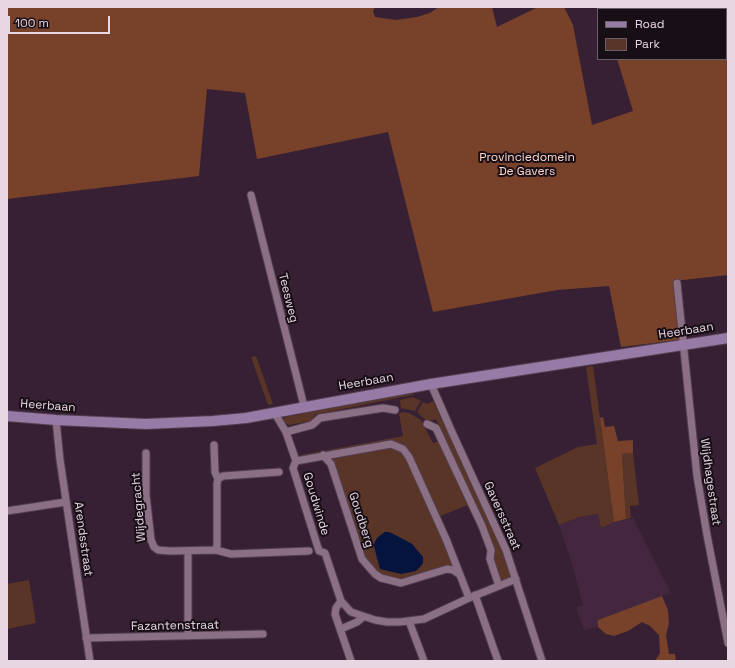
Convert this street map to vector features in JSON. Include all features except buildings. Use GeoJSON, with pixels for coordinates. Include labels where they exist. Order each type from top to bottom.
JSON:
{"type":"FeatureCollection","features":[{"type":"Feature","properties":{"kind":"street","name":"Teesweg"},"geometry":{"type":"LineString","coordinates":[[251,195],[304,406]]}},
{"type":"Feature","properties":{"kind":"street"},"geometry":{"type":"LineString","coordinates":[[676,283],[683,345]]}},
{"type":"Feature","properties":{"kind":"street","name":"Heerbaan"},"geometry":{"type":"LineString","coordinates":[[7,416],[146,424],[182,424],[246,418],[304,406],[431,384],[728,338]]}},
{"type":"Feature","properties":{"kind":"street","name":"Wijdhagestraat"},"geometry":{"type":"LineString","coordinates":[[683,345],[697,476],[728,643]]}},
{"type":"Feature","properties":{"kind":"street","name":"Gaversstraat"},"geometry":{"type":"LineString","coordinates":[[431,384],[506,550],[542,661]]}},
{"type":"Feature","properties":{"kind":"street"},"geometry":{"type":"LineString","coordinates":[[286,432],[312,425],[320,418],[383,408],[395,410]]}},
{"type":"Feature","properties":{"kind":"street","name":"Goudwinde"},"geometry":{"type":"LineString","coordinates":[[274,412],[286,432],[296,461],[293,468],[305,509],[319,550],[326,553],[341,601]]}},
{"type":"Feature","properties":{"kind":"street","name":"Arendsstraat"},"geometry":{"type":"LineString","coordinates":[[56,420],[66,502],[90,661]]}},
{"type":"Feature","properties":{"kind":"street"},"geometry":{"type":"LineString","coordinates":[[427,424],[436,428],[482,526],[491,550],[490,559],[499,586]]}},
{"type":"Feature","properties":{"kind":"street"},"geometry":{"type":"LineString","coordinates":[[296,461],[323,455],[392,444],[403,449],[409,457],[443,532],[459,574],[472,596],[498,661]]}},
{"type":"Feature","properties":{"kind":"street"},"geometry":{"type":"LineString","coordinates":[[214,445],[215,472],[218,479],[216,550]]}},
{"type":"Feature","properties":{"kind":"street","name":"Wijdegracht"},"geometry":{"type":"LineString","coordinates":[[146,453],[146,495],[151,540],[154,548],[158,550],[188,551],[216,550],[231,554],[309,551]]}},
{"type":"Feature","properties":{"kind":"street","name":"Goudberg"},"geometry":{"type":"LineString","coordinates":[[323,455],[331,464],[362,559],[375,574],[382,578],[401,583],[447,568],[459,574]]}},
{"type":"Feature","properties":{"kind":"street"},"geometry":{"type":"LineString","coordinates":[[218,479],[223,476],[279,472]]}},
{"type":"Feature","properties":{"kind":"street"},"geometry":{"type":"LineString","coordinates":[[7,511],[66,502]]}},
{"type":"Feature","properties":{"kind":"street"},"geometry":{"type":"LineString","coordinates":[[188,551],[188,636]]}},
{"type":"Feature","properties":{"kind":"street"},"geometry":{"type":"LineString","coordinates":[[351,661],[335,614],[336,608],[341,601],[351,612],[363,616],[386,622],[410,621],[424,619],[435,615],[472,596],[516,579]]}},
{"type":"Feature","properties":{"kind":"street"},"geometry":{"type":"LineString","coordinates":[[341,629],[357,622],[363,616]]}},
{"type":"Feature","properties":{"kind":"street"},"geometry":{"type":"LineString","coordinates":[[410,621],[424,661]]}},
{"type":"Feature","properties":{"kind":"street","name":"Fazantenstraat"},"geometry":{"type":"LineString","coordinates":[[86,638],[263,634]]}},
{"type":"Feature","properties":{"kind":"shaded area"},"geometry":{"type":"Polygon","coordinates":[[[599,514],[601,527],[614,522],[633,518],[671,593],[598,620],[598,627],[584,630],[576,607],[583,605],[571,560],[559,525],[579,517],[599,514]]]}},
{"type":"Feature","properties":{"kind":"green space","name":"Provinciedomein De Gavers"},"geometry":{"type":"Polygon","coordinates":[[[7,7],[375,7],[373,11],[375,17],[396,20],[417,17],[430,13],[439,7],[492,7],[497,27],[538,7],[564,7],[573,25],[592,125],[633,111],[617,60],[727,60],[727,8],[602,7],[728,7],[728,275],[674,281],[680,337],[678,340],[621,347],[609,286],[557,290],[433,312],[388,132],[257,159],[245,93],[207,89],[199,176],[7,199],[7,7]]]}},
{"type":"Feature","properties":{"kind":"green space"},"geometry":{"type":"Polygon","coordinates":[[[256,356],[273,404],[268,405],[251,357],[256,356]]]}},
{"type":"Feature","properties":{"kind":"green space"},"geometry":{"type":"Polygon","coordinates":[[[593,366],[614,522],[601,528],[598,514],[579,517],[559,525],[535,468],[578,447],[597,444],[586,367],[593,366]]]}},
{"type":"Feature","properties":{"kind":"green space"},"geometry":{"type":"Polygon","coordinates":[[[413,392],[414,394],[412,395],[318,414],[315,415],[311,421],[289,425],[283,422],[283,419],[286,417],[413,392]]]}},
{"type":"Feature","properties":{"kind":"green space"},"geometry":{"type":"Polygon","coordinates":[[[413,397],[421,401],[415,411],[401,408],[400,400],[413,397]]]}},
{"type":"Feature","properties":{"kind":"green space"},"geometry":{"type":"Polygon","coordinates":[[[433,401],[505,556],[510,573],[509,578],[506,580],[499,577],[480,515],[436,419],[428,422],[417,412],[423,402],[427,404],[433,401]]]}},
{"type":"Feature","properties":{"kind":"green space"},"geometry":{"type":"Polygon","coordinates":[[[399,413],[409,413],[421,420],[433,443],[439,441],[468,505],[438,517],[405,447],[391,441],[301,457],[301,455],[403,436],[399,413]]]}},
{"type":"Feature","properties":{"kind":"green space"},"geometry":{"type":"Polygon","coordinates":[[[603,417],[605,427],[614,426],[618,441],[633,440],[633,453],[622,454],[626,519],[614,522],[600,418],[603,417]]]}},
{"type":"Feature","properties":{"kind":"green space"},"geometry":{"type":"Polygon","coordinates":[[[388,447],[401,450],[406,457],[439,529],[454,568],[397,581],[379,575],[365,557],[335,466],[329,457],[388,447]],[[385,532],[380,535],[375,541],[374,545],[377,560],[422,557],[412,544],[389,532],[385,532]]]}},
{"type":"Feature","properties":{"kind":"green space"},"geometry":{"type":"Polygon","coordinates":[[[633,453],[639,505],[630,506],[631,518],[626,519],[622,454],[633,453]]]}},
{"type":"Feature","properties":{"kind":"green space"},"geometry":{"type":"Polygon","coordinates":[[[29,580],[36,623],[7,629],[7,584],[29,580]]]}},
{"type":"Feature","properties":{"kind":"green space"},"geometry":{"type":"Polygon","coordinates":[[[662,596],[668,610],[669,623],[666,635],[669,654],[675,654],[676,661],[655,661],[660,653],[659,635],[650,626],[642,622],[628,631],[614,636],[606,634],[598,627],[598,620],[662,596]]]}},
{"type":"Feature","properties":{"kind":"water"},"geometry":{"type":"Polygon","coordinates":[[[385,532],[389,532],[412,544],[423,557],[423,563],[416,571],[401,574],[380,569],[374,545],[377,538],[385,532]]]}}]}
